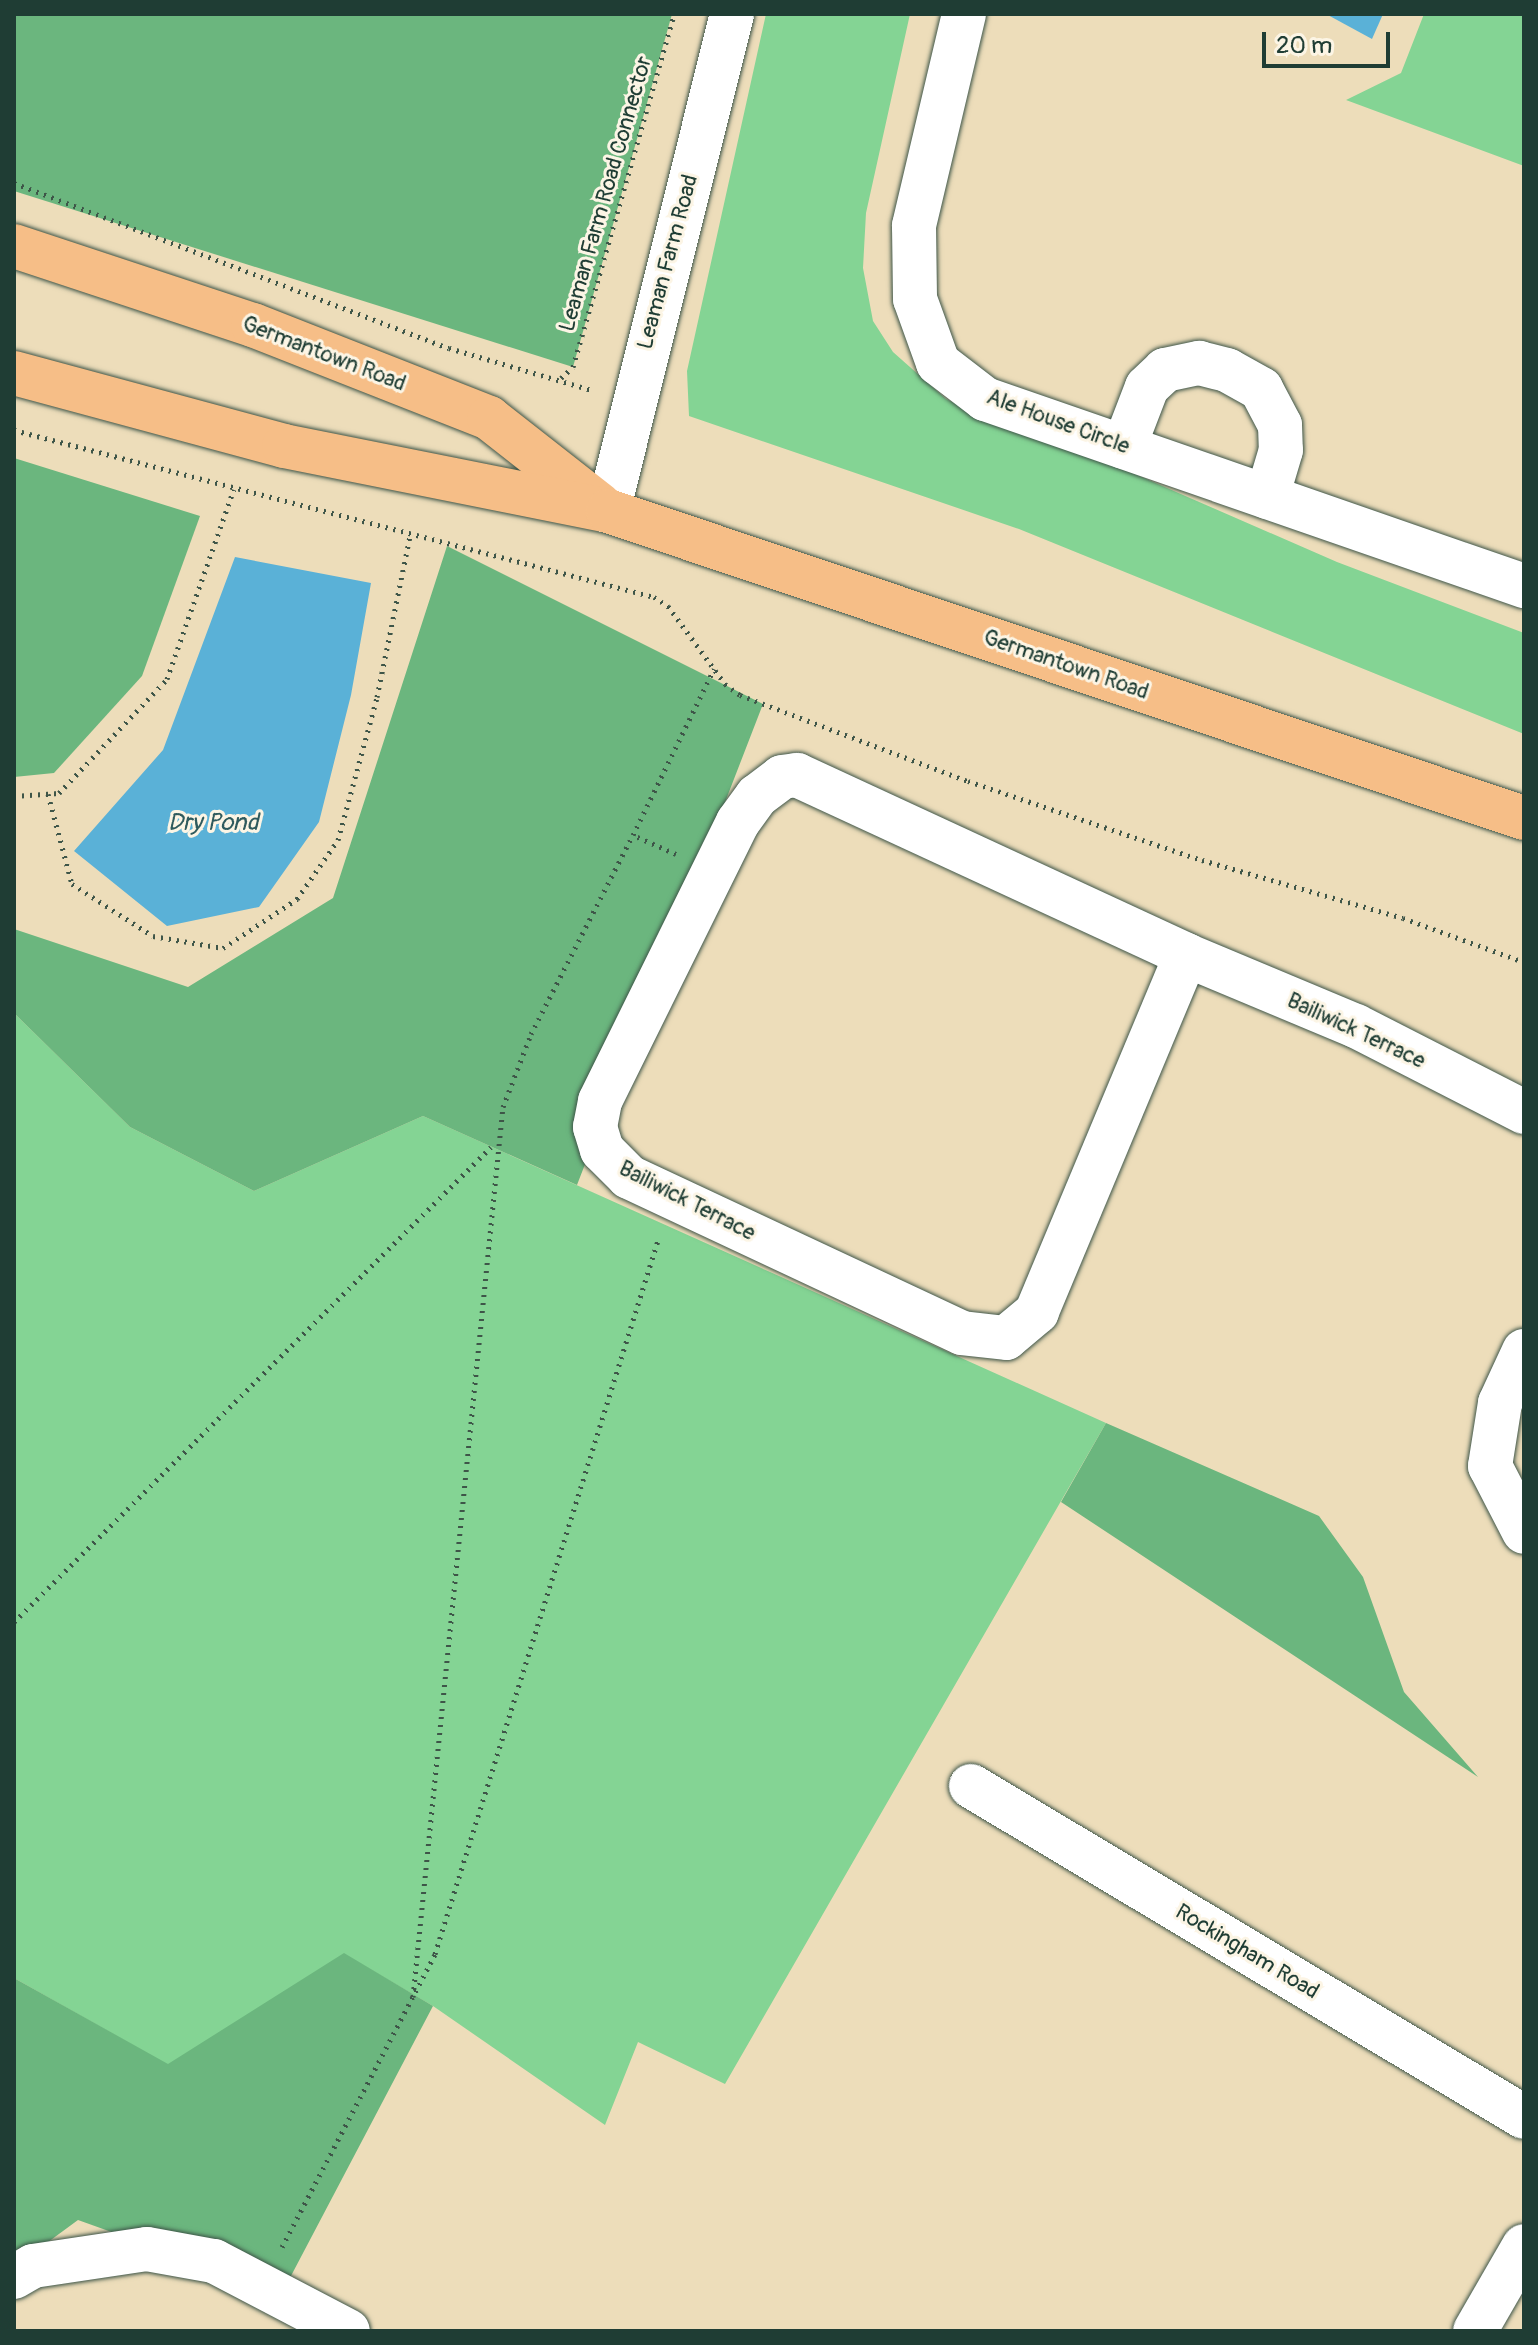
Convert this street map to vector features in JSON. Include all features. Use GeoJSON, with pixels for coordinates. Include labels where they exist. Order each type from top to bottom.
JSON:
{"type":"FeatureCollection","features":[{"type":"Feature","properties":{"kind":"main road","name":"Germantown Road"},"geometry":{"type":"LineString","coordinates":[[14,246],[253,325],[489,418],[608,511]]}},
{"type":"Feature","properties":{"kind":"main road","name":"Germantown Road"},"geometry":{"type":"LineString","coordinates":[[14,373],[284,446],[608,511],[1524,818]]}},
{"type":"Feature","properties":{"kind":"street","name":"Leaman Farm Road"},"geometry":{"type":"LineString","coordinates":[[608,511],[630,406],[732,14]]}},
{"type":"Feature","properties":{"kind":"street","name":"Ale House Circle"},"geometry":{"type":"LineString","coordinates":[[964,14],[914,226],[915,299],[938,363],[985,399],[1524,586]]}},
{"type":"Feature","properties":{"kind":"street"},"geometry":{"type":"LineString","coordinates":[[1124,447],[1147,387],[1165,370],[1199,363],[1227,370],[1261,389],[1280,425],[1281,450],[1267,497]]}},
{"type":"Feature","properties":{"kind":"street","name":"Bailiwick Terrace"},"geometry":{"type":"LineString","coordinates":[[1186,955],[1037,1312],[1006,1338],[962,1333],[672,1197],[612,1165],[595,1127],[600,1101],[714,870],[757,796],[782,777],[797,775],[1186,955],[1356,1026],[1524,1112]]}},
{"type":"Feature","properties":{"kind":"street"},"geometry":{"type":"LineString","coordinates":[[1524,1351],[1500,1403],[1490,1466],[1524,1532]]}},
{"type":"Feature","properties":{"kind":"street","name":"Rockingham Road"},"geometry":{"type":"LineString","coordinates":[[971,1786],[1524,2117]]}},
{"type":"Feature","properties":{"kind":"street"},"geometry":{"type":"LineString","coordinates":[[1475,2331],[1524,2246]]}},
{"type":"Feature","properties":{"kind":"street"},"geometry":{"type":"LineString","coordinates":[[14,2277],[33,2266],[147,2249],[214,2261],[263,2283],[348,2331]]}},
{"type":"Feature","properties":{"kind":"path","name":"Leaman Farm Road Connector"},"geometry":{"type":"LineString","coordinates":[[561,378],[573,367],[674,14]]}},
{"type":"Feature","properties":{"kind":"path"},"geometry":{"type":"LineString","coordinates":[[14,183],[449,348],[536,378],[561,378],[630,406]]}},
{"type":"Feature","properties":{"kind":"path"},"geometry":{"type":"LineString","coordinates":[[14,430],[410,536],[654,597],[668,606],[714,669],[740,695],[968,781],[1202,860],[1403,918],[1524,962]]}},
{"type":"Feature","properties":{"kind":"path"},"geometry":{"type":"LineString","coordinates":[[14,796],[59,793],[167,679],[234,489]]}},
{"type":"Feature","properties":{"kind":"path"},"geometry":{"type":"LineString","coordinates":[[48,794],[72,884],[153,936],[223,948],[297,899],[338,840],[377,697],[410,536]]}},
{"type":"Feature","properties":{"kind":"path"},"geometry":{"type":"LineString","coordinates":[[413,1997],[503,1107],[531,1034],[714,669]]}},
{"type":"Feature","properties":{"kind":"path"},"geometry":{"type":"LineString","coordinates":[[633,835],[714,870]]}},
{"type":"Feature","properties":{"kind":"path"},"geometry":{"type":"LineString","coordinates":[[14,1622],[491,1147]]}},
{"type":"Feature","properties":{"kind":"path"},"geometry":{"type":"LineString","coordinates":[[263,2283],[435,1954],[672,1197]]}},
{"type":"Feature","properties":{"kind":"green space"},"geometry":{"type":"Polygon","coordinates":[[[14,14],[672,14],[573,367],[14,191],[14,14]]]}},
{"type":"Feature","properties":{"kind":"green space"},"geometry":{"type":"Polygon","coordinates":[[[766,14],[910,14],[866,213],[863,268],[873,321],[893,352],[946,399],[1012,430],[1066,444],[1337,562],[1524,633],[1524,734],[1019,529],[689,416],[687,371],[766,14]]]}},
{"type":"Feature","properties":{"kind":"green space"},"geometry":{"type":"Polygon","coordinates":[[[1424,14],[1524,14],[1524,166],[1346,100],[1401,73],[1424,14]]]}},
{"type":"Feature","properties":{"kind":"green space"},"geometry":{"type":"Polygon","coordinates":[[[14,458],[200,516],[142,676],[54,773],[14,777],[14,458]]]}},
{"type":"Feature","properties":{"kind":"green space"},"geometry":{"type":"Polygon","coordinates":[[[447,546],[763,704],[577,1185],[423,1116],[254,1191],[130,1127],[14,1013],[14,929],[188,987],[333,898],[447,546]]]}},
{"type":"Feature","properties":{"kind":"green space"},"geometry":{"type":"Polygon","coordinates":[[[14,1013],[130,1127],[254,1191],[423,1116],[1106,1423],[725,2084],[638,2042],[605,2125],[433,2006],[344,1954],[168,2065],[14,1978],[14,1013]]]}},
{"type":"Feature","properties":{"kind":"green space"},"geometry":{"type":"Polygon","coordinates":[[[1106,1423],[1319,1516],[1363,1577],[1404,1692],[1478,1777],[1061,1502],[1106,1423]]]}},
{"type":"Feature","properties":{"kind":"green space"},"geometry":{"type":"Polygon","coordinates":[[[344,1953],[433,2006],[282,2293],[78,2220],[14,2267],[14,1978],[168,2064],[344,1953]]]}},
{"type":"Feature","properties":{"kind":"water"},"geometry":{"type":"Polygon","coordinates":[[[1326,14],[1383,14],[1372,39],[1326,14]]]}},
{"type":"Feature","properties":{"kind":"water","name":"Dry Pond"},"geometry":{"type":"Polygon","coordinates":[[[235,557],[371,583],[351,695],[319,822],[259,907],[167,926],[74,851],[163,750],[235,557]]]}}]}
